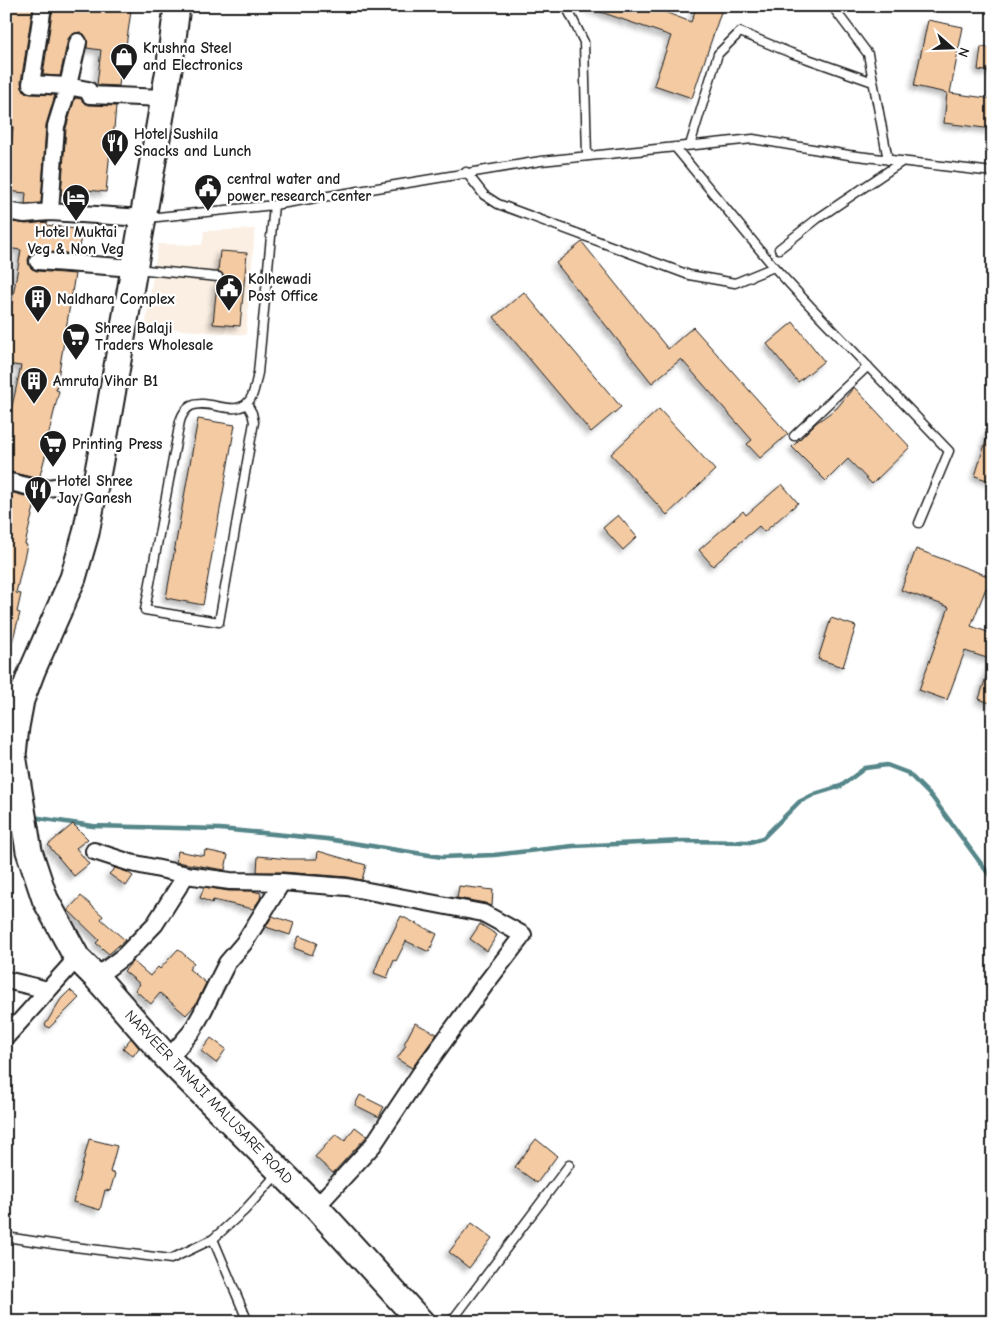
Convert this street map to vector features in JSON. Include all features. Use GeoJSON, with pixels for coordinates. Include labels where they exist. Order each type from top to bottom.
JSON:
{"type":"FeatureCollection","features":[{"type":"Feature","properties":{"kind":"main road","name":"NARVEER TANAJI MALUSARE ROAD"},"geometry":{"type":"LineString","coordinates":[[177,6],[164,98],[86,533],[73,578],[17,699],[13,754],[29,851],[45,899],[77,958],[168,1059],[316,1207],[421,1322]]}},
{"type":"Feature","properties":{"kind":"street"},"geometry":{"type":"LineString","coordinates":[[43,6],[31,84],[68,86],[88,90],[90,95],[164,98]]}},
{"type":"Feature","properties":{"kind":"street"},"geometry":{"type":"LineString","coordinates":[[50,212],[56,126],[78,42]]}},
{"type":"Feature","properties":{"kind":"street"},"geometry":{"type":"LineString","coordinates":[[6,211],[25,214],[50,212],[143,218]]}},
{"type":"Feature","properties":{"kind":"street"},"geometry":{"type":"LineString","coordinates":[[38,261],[134,268]]}},
{"type":"Feature","properties":{"kind":"street"},"geometry":{"type":"LineString","coordinates":[[6,481],[38,488],[96,482]]}},
{"type":"Feature","properties":{"kind":"street"},"geometry":{"type":"LineString","coordinates":[[94,851],[131,863],[188,875],[230,881],[282,882],[347,888],[483,913],[523,936],[420,1074],[373,1145],[316,1207]]}},
{"type":"Feature","properties":{"kind":"street"},"geometry":{"type":"LineString","coordinates":[[96,977],[124,956],[154,924],[186,875],[188,875]]}},
{"type":"Feature","properties":{"kind":"street"},"geometry":{"type":"LineString","coordinates":[[168,1059],[192,1031],[227,963],[244,943],[282,882]]}},
{"type":"Feature","properties":{"kind":"street"},"geometry":{"type":"LineString","coordinates":[[6,1036],[77,958]]}},
{"type":"Feature","properties":{"kind":"street"},"geometry":{"type":"LineString","coordinates":[[6,980],[48,990]]}},
{"type":"Feature","properties":{"kind":"lane"},"geometry":{"type":"LineString","coordinates":[[566,6],[584,42],[587,156]]}},
{"type":"Feature","properties":{"kind":"lane"},"geometry":{"type":"LineString","coordinates":[[832,6],[868,54],[888,160]]}},
{"type":"Feature","properties":{"kind":"lane"},"geometry":{"type":"LineString","coordinates":[[690,145],[718,54],[740,32],[791,53],[873,82]]}},
{"type":"Feature","properties":{"kind":"lane"},"geometry":{"type":"LineString","coordinates":[[143,218],[274,204],[541,161],[753,139],[849,155],[993,172]]}},
{"type":"Feature","properties":{"kind":"lane"},"geometry":{"type":"LineString","coordinates":[[675,146],[774,267],[949,451],[919,523]]}},
{"type":"Feature","properties":{"kind":"lane"},"geometry":{"type":"LineString","coordinates":[[779,249],[817,219],[903,161]]}},
{"type":"Feature","properties":{"kind":"lane"},"geometry":{"type":"LineString","coordinates":[[466,172],[484,195],[498,204],[689,275],[735,283],[774,267]]}},
{"type":"Feature","properties":{"kind":"lane"},"geometry":{"type":"LineString","coordinates":[[247,404],[254,422],[218,622],[145,610],[183,413],[197,404],[240,408],[247,404],[252,396],[258,373],[274,204]]}},
{"type":"Feature","properties":{"kind":"lane"},"geometry":{"type":"LineString","coordinates":[[134,268],[218,277]]}},
{"type":"Feature","properties":{"kind":"lane"},"geometry":{"type":"LineString","coordinates":[[794,436],[868,366]]}},
{"type":"Feature","properties":{"kind":"lane"},"geometry":{"type":"LineString","coordinates":[[451,1322],[569,1165]]}},
{"type":"Feature","properties":{"kind":"lane"},"geometry":{"type":"LineString","coordinates":[[6,1236],[59,1245],[171,1259],[213,1239],[244,1211],[280,1171]]}},
{"type":"Feature","properties":{"kind":"lane"},"geometry":{"type":"LineString","coordinates":[[213,1239],[248,1322]]}},
{"type":"Feature","properties":{"kind":"shaded area"},"geometry":{"type":"Polygon","coordinates":[[[255,229],[246,335],[145,327],[158,244],[202,245],[204,231],[255,229]]]}},
{"type":"Feature","properties":{"kind":"building"},"geometry":{"type":"Polygon","coordinates":[[[9,6],[33,6],[21,82],[22,88],[30,94],[55,95],[46,125],[41,203],[25,204],[26,193],[7,191],[13,127],[6,126],[6,29],[9,6]]]}},
{"type":"Feature","properties":{"kind":"building"},"geometry":{"type":"Polygon","coordinates":[[[53,6],[95,6],[131,11],[119,86],[97,85],[101,50],[87,48],[87,39],[80,32],[75,33],[68,39],[60,76],[43,75],[53,6]]]}},
{"type":"Feature","properties":{"kind":"building"},"geometry":{"type":"Polygon","coordinates":[[[590,6],[649,6],[691,22],[697,6],[723,6],[692,98],[654,85],[671,36],[589,8],[590,6]]]}},
{"type":"Feature","properties":{"kind":"building"},"geometry":{"type":"Polygon","coordinates":[[[928,20],[963,27],[950,93],[993,99],[993,129],[944,123],[947,93],[914,86],[928,20]]]}},
{"type":"Feature","properties":{"kind":"building"},"geometry":{"type":"Polygon","coordinates":[[[981,47],[993,48],[993,72],[978,70],[981,47]]]}},
{"type":"Feature","properties":{"kind":"building"},"geometry":{"type":"Polygon","coordinates":[[[75,98],[81,99],[89,105],[116,106],[106,192],[88,190],[88,198],[61,195],[66,128],[75,98]]]}},
{"type":"Feature","properties":{"kind":"building"},"geometry":{"type":"Polygon","coordinates":[[[6,221],[26,224],[47,222],[47,225],[82,230],[78,254],[38,251],[33,252],[28,260],[29,266],[37,271],[75,274],[56,390],[59,391],[47,441],[49,442],[39,479],[6,471],[6,433],[21,366],[6,364],[6,336],[21,250],[6,248],[6,221]]]}},
{"type":"Feature","properties":{"kind":"building"},"geometry":{"type":"Polygon","coordinates":[[[582,242],[668,349],[693,327],[788,434],[760,458],[747,444],[752,440],[681,359],[652,383],[556,263],[582,242]]]}},
{"type":"Feature","properties":{"kind":"building"},"geometry":{"type":"Polygon","coordinates":[[[220,251],[247,253],[240,326],[213,324],[217,283],[222,281],[224,277],[218,271],[220,251]]]}},
{"type":"Feature","properties":{"kind":"building"},"geometry":{"type":"Polygon","coordinates":[[[524,292],[621,407],[591,432],[494,317],[524,292]]]}},
{"type":"Feature","properties":{"kind":"building"},"geometry":{"type":"Polygon","coordinates":[[[793,322],[824,361],[798,382],[767,344],[793,322]]]}},
{"type":"Feature","properties":{"kind":"building"},"geometry":{"type":"Polygon","coordinates":[[[854,387],[910,447],[872,484],[848,459],[826,481],[792,447],[816,423],[837,408],[854,387]]]}},
{"type":"Feature","properties":{"kind":"building"},"geometry":{"type":"Polygon","coordinates":[[[659,409],[715,470],[667,515],[611,454],[659,409]]]}},
{"type":"Feature","properties":{"kind":"building"},"geometry":{"type":"Polygon","coordinates":[[[198,419],[235,425],[203,605],[166,598],[198,419]]]}},
{"type":"Feature","properties":{"kind":"building"},"geometry":{"type":"Polygon","coordinates":[[[990,428],[993,429],[993,482],[975,476],[990,428]]]}},
{"type":"Feature","properties":{"kind":"building"},"geometry":{"type":"Polygon","coordinates":[[[782,484],[798,503],[764,532],[759,526],[713,566],[699,550],[743,511],[746,515],[782,484]]]}},
{"type":"Feature","properties":{"kind":"building"},"geometry":{"type":"Polygon","coordinates":[[[6,491],[36,499],[16,593],[21,594],[17,612],[20,613],[10,650],[6,650],[6,491]]]}},
{"type":"Feature","properties":{"kind":"building"},"geometry":{"type":"Polygon","coordinates":[[[618,515],[637,537],[623,550],[603,528],[618,515]]]}},
{"type":"Feature","properties":{"kind":"building"},"geometry":{"type":"Polygon","coordinates":[[[916,549],[993,578],[993,591],[986,588],[971,626],[993,634],[993,660],[965,651],[947,700],[919,690],[949,607],[901,590],[916,549]]]}},
{"type":"Feature","properties":{"kind":"building"},"geometry":{"type":"Polygon","coordinates":[[[831,618],[856,626],[843,667],[818,659],[831,618]]]}},
{"type":"Feature","properties":{"kind":"building"},"geometry":{"type":"Polygon","coordinates":[[[990,665],[993,666],[993,704],[979,699],[990,665]]]}},
{"type":"Feature","properties":{"kind":"building"},"geometry":{"type":"Polygon","coordinates":[[[73,824],[88,839],[76,848],[89,864],[74,876],[48,845],[73,824]]]}},
{"type":"Feature","properties":{"kind":"building"},"geometry":{"type":"Polygon","coordinates":[[[205,850],[228,855],[225,870],[176,862],[178,851],[204,856],[205,850]]]}},
{"type":"Feature","properties":{"kind":"building"},"geometry":{"type":"Polygon","coordinates":[[[318,851],[366,865],[362,880],[348,877],[283,872],[257,872],[258,856],[317,859],[318,851]]]}},
{"type":"Feature","properties":{"kind":"building"},"geometry":{"type":"Polygon","coordinates":[[[115,868],[133,876],[126,886],[109,874],[115,868]]]}},
{"type":"Feature","properties":{"kind":"building"},"geometry":{"type":"Polygon","coordinates":[[[459,886],[493,890],[492,906],[457,898],[459,886]]]}},
{"type":"Feature","properties":{"kind":"building"},"geometry":{"type":"Polygon","coordinates":[[[204,887],[261,893],[260,899],[253,909],[213,900],[212,903],[200,898],[204,887]]]}},
{"type":"Feature","properties":{"kind":"building"},"geometry":{"type":"Polygon","coordinates":[[[81,896],[103,916],[101,919],[125,940],[109,954],[96,943],[99,940],[68,910],[81,896]]]}},
{"type":"Feature","properties":{"kind":"building"},"geometry":{"type":"Polygon","coordinates":[[[272,916],[294,923],[290,935],[266,927],[272,916]]]}},
{"type":"Feature","properties":{"kind":"building"},"geometry":{"type":"Polygon","coordinates":[[[401,916],[437,934],[429,952],[406,941],[396,961],[394,960],[387,978],[374,973],[383,949],[401,916]]]}},
{"type":"Feature","properties":{"kind":"building"},"geometry":{"type":"Polygon","coordinates":[[[480,924],[497,935],[487,951],[470,939],[480,924]]]}},
{"type":"Feature","properties":{"kind":"building"},"geometry":{"type":"Polygon","coordinates":[[[299,936],[317,943],[312,955],[294,948],[299,936]]]}},
{"type":"Feature","properties":{"kind":"building"},"geometry":{"type":"Polygon","coordinates":[[[178,949],[194,963],[189,969],[206,983],[196,1004],[186,1015],[160,993],[151,1004],[135,990],[140,984],[124,971],[133,961],[150,976],[158,967],[160,969],[178,949]]]}},
{"type":"Feature","properties":{"kind":"building"},"geometry":{"type":"Polygon","coordinates":[[[70,990],[79,998],[49,1028],[45,1025],[61,999],[70,990]]]}},
{"type":"Feature","properties":{"kind":"building"},"geometry":{"type":"Polygon","coordinates":[[[415,1023],[437,1034],[412,1068],[397,1059],[406,1045],[404,1044],[415,1023]]]}},
{"type":"Feature","properties":{"kind":"building"},"geometry":{"type":"Polygon","coordinates":[[[131,1038],[139,1048],[133,1056],[123,1048],[131,1038]]]}},
{"type":"Feature","properties":{"kind":"building"},"geometry":{"type":"Polygon","coordinates":[[[211,1038],[226,1049],[216,1063],[201,1051],[211,1038]]]}},
{"type":"Feature","properties":{"kind":"building"},"geometry":{"type":"Polygon","coordinates":[[[360,1095],[384,1107],[379,1117],[355,1105],[360,1095]]]}},
{"type":"Feature","properties":{"kind":"building"},"geometry":{"type":"Polygon","coordinates":[[[355,1127],[367,1136],[333,1173],[315,1157],[336,1134],[345,1141],[355,1127]]]}},
{"type":"Feature","properties":{"kind":"building"},"geometry":{"type":"Polygon","coordinates":[[[89,1139],[117,1146],[110,1172],[115,1174],[110,1191],[105,1190],[100,1210],[73,1202],[89,1139]]]}},
{"type":"Feature","properties":{"kind":"building"},"geometry":{"type":"Polygon","coordinates":[[[536,1139],[557,1156],[537,1183],[515,1167],[536,1139]]]}},
{"type":"Feature","properties":{"kind":"building"},"geometry":{"type":"Polygon","coordinates":[[[472,1223],[492,1238],[469,1268],[449,1252],[472,1223]]]}},
{"type":"Feature","properties":{"kind":"waterway"},"geometry":{"type":"LineString","coordinates":[[32,817],[93,826],[220,829],[327,839],[442,857],[494,855],[573,846],[684,841],[750,842],[763,838],[799,802],[815,794],[841,786],[865,768],[887,765],[908,773],[932,797],[993,880]]}},
{"type":"Feature","properties":{"kind":"place","name":"Krushna Steel and Electronics"},"geometry":{"type":"Point","coordinates":[124,81]}},
{"type":"Feature","properties":{"kind":"place","name":"Hotel Sushila Snacks and Lunch"},"geometry":{"type":"Point","coordinates":[115,167]}},
{"type":"Feature","properties":{"kind":"place","name":"central water and power research center"},"geometry":{"type":"Point","coordinates":[208,212]}},
{"type":"Feature","properties":{"kind":"place","name":"Hotel Muktai Veg & Non Veg"},"geometry":{"type":"Point","coordinates":[76,222]}},
{"type":"Feature","properties":{"kind":"place","name":"Kolhewadi Post Office"},"geometry":{"type":"Point","coordinates":[229,312]}},
{"type":"Feature","properties":{"kind":"place","name":"Naldhara Complex"},"geometry":{"type":"Point","coordinates":[38,323]}},
{"type":"Feature","properties":{"kind":"place","name":"Shree Balaji Traders Wholesale"},"geometry":{"type":"Point","coordinates":[76,361]}},
{"type":"Feature","properties":{"kind":"place","name":"Amruta Vihar B1"},"geometry":{"type":"Point","coordinates":[34,405]}},
{"type":"Feature","properties":{"kind":"place","name":"Printing Press"},"geometry":{"type":"Point","coordinates":[53,468]}},
{"type":"Feature","properties":{"kind":"place","name":"Hotel Shree Jay Ganesh"},"geometry":{"type":"Point","coordinates":[38,514]}}]}
